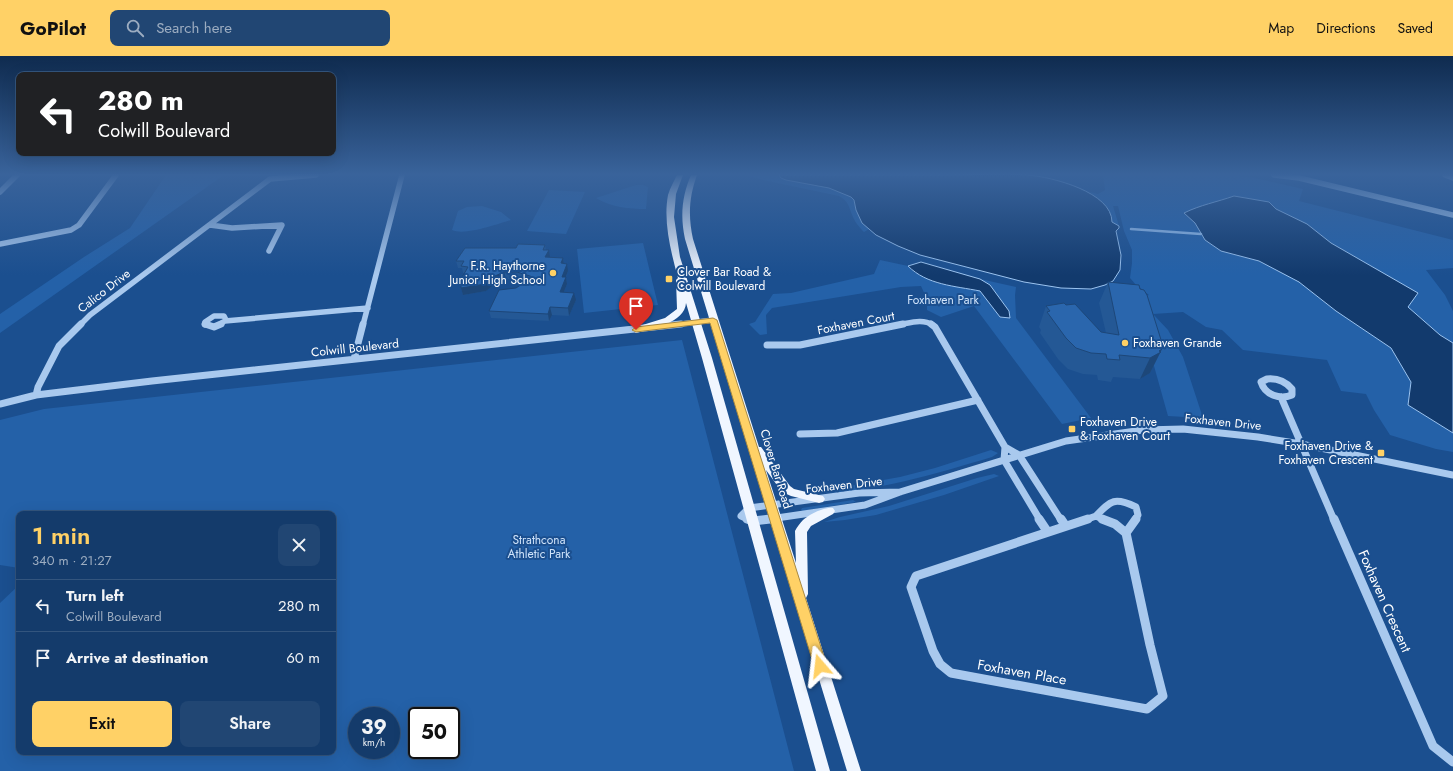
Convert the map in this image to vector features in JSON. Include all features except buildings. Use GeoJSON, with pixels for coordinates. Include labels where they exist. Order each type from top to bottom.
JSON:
{"type":"FeatureCollection","features":[{"type":"Feature","properties":{"kind":"main road"},"geometry":{"type":"LineString","coordinates":[[671,208],[670,217],[673,246],[690,298],[823,771]]}},
{"type":"Feature","properties":{"kind":"main road","name":"Clover Bar Road"},"geometry":{"type":"LineString","coordinates":[[685,208],[686,224],[713,320],[854,771]]}},
{"type":"Feature","properties":{"kind":"main road"},"geometry":{"type":"LineString","coordinates":[[636,330],[665,321],[678,314],[682,308],[679,268]]}},
{"type":"Feature","properties":{"kind":"main road"},"geometry":{"type":"LineString","coordinates":[[753,445],[786,489],[791,492],[819,499]]}},
{"type":"Feature","properties":{"kind":"main road"},"geometry":{"type":"LineString","coordinates":[[802,606],[801,531],[807,523],[829,511]]}},
{"type":"Feature","properties":{"kind":"street"},"geometry":{"type":"LineString","coordinates":[[0,244],[58,234],[71,230],[79,225],[91,208]]}},
{"type":"Feature","properties":{"kind":"street","name":"Calico Drive"},"geometry":{"type":"LineString","coordinates":[[36,395],[38,386],[59,346],[78,326],[90,315],[231,208]]}},
{"type":"Feature","properties":{"kind":"street"},"geometry":{"type":"LineString","coordinates":[[354,359],[393,208]]}},
{"type":"Feature","properties":{"kind":"street"},"geometry":{"type":"LineString","coordinates":[[1427,208],[1453,215]]}},
{"type":"Feature","properties":{"kind":"street"},"geometry":{"type":"LineString","coordinates":[[210,225],[232,228],[282,225],[270,251]]}},
{"type":"Feature","properties":{"kind":"street"},"geometry":{"type":"LineString","coordinates":[[225,321],[368,308]]}},
{"type":"Feature","properties":{"kind":"street","name":"Colwill Boulevard"},"geometry":{"type":"LineString","coordinates":[[0,404],[36,395],[152,381],[636,330],[713,320]]}},
{"type":"Feature","properties":{"kind":"street","name":"Foxhaven Court"},"geometry":{"type":"LineString","coordinates":[[767,345],[800,345],[919,321],[927,321],[935,326],[1005,447]]}},
{"type":"Feature","properties":{"kind":"street","name":"Foxhaven Crescent"},"geometry":{"type":"LineString","coordinates":[[1281,397],[1433,746],[1453,762]]}},
{"type":"Feature","properties":{"kind":"street"},"geometry":{"type":"LineString","coordinates":[[800,434],[837,433],[978,400]]}},
{"type":"Feature","properties":{"kind":"street","name":"Foxhaven Drive"},"geometry":{"type":"LineString","coordinates":[[752,521],[864,506],[900,492],[1066,441],[1143,430],[1170,429],[1210,431],[1301,444],[1453,475]]}},
{"type":"Feature","properties":{"kind":"street"},"geometry":{"type":"LineString","coordinates":[[1047,531],[1004,460],[1005,447],[1019,455],[1065,525]]}},
{"type":"Feature","properties":{"kind":"street","name":"Foxhaven Drive"},"geometry":{"type":"LineString","coordinates":[[749,508],[859,493],[900,492]]}},
{"type":"Feature","properties":{"kind":"street","name":"Foxhaven Place"},"geometry":{"type":"LineString","coordinates":[[1113,500],[1124,501],[1136,507],[1138,515],[1126,533],[1150,645],[1163,696],[1147,709],[951,673],[940,664],[914,599],[912,587],[916,576],[1065,525],[1096,516],[1113,500]]}},
{"type":"Feature","properties":{"kind":"street"},"geometry":{"type":"LineString","coordinates":[[1096,516],[1114,524],[1126,533]]}},
{"type":"Feature","properties":{"kind":"green space"},"geometry":{"type":"Polygon","coordinates":[[[143,208],[177,208],[0,333],[0,314],[130,228],[143,208]]]}},
{"type":"Feature","properties":{"kind":"green space"},"geometry":{"type":"Polygon","coordinates":[[[464,208],[489,208],[501,212],[511,220],[473,231],[465,232],[452,230],[458,211],[464,208]]]}},
{"type":"Feature","properties":{"kind":"green space"},"geometry":{"type":"Polygon","coordinates":[[[539,208],[578,208],[566,234],[527,231],[539,208]]]}},
{"type":"Feature","properties":{"kind":"green space"},"geometry":{"type":"Polygon","coordinates":[[[849,208],[856,208],[859,217],[869,229],[864,232],[854,219],[849,208]]]}},
{"type":"Feature","properties":{"kind":"green space"},"geometry":{"type":"Polygon","coordinates":[[[1108,208],[1114,208],[1119,226],[1112,222],[1108,208]]]}},
{"type":"Feature","properties":{"kind":"green space"},"geometry":{"type":"Polygon","coordinates":[[[1119,208],[1196,208],[1184,213],[1195,223],[1205,240],[1221,251],[1259,261],[1299,282],[1336,311],[1391,348],[1411,382],[1408,405],[1453,433],[1453,452],[1436,449],[1390,435],[1366,394],[1341,391],[1327,360],[1243,350],[1222,330],[1206,327],[1183,312],[1153,314],[1168,330],[1183,357],[1203,418],[1168,416],[1135,298],[1149,295],[1137,286],[1130,278],[1132,250],[1124,231],[1119,208]]]}},
{"type":"Feature","properties":{"kind":"green space"},"geometry":{"type":"Polygon","coordinates":[[[1328,208],[1453,240],[1453,268],[1426,270],[1445,295],[1453,311],[1453,343],[1440,335],[1407,306],[1418,293],[1331,243],[1307,224],[1276,209],[1328,208]]]}},
{"type":"Feature","properties":{"kind":"green space"},"geometry":{"type":"Polygon","coordinates":[[[643,243],[658,305],[584,313],[577,249],[643,243]]]}},
{"type":"Feature","properties":{"kind":"green space","name":"Foxhaven Park"},"geometry":{"type":"Polygon","coordinates":[[[880,260],[908,266],[914,272],[937,283],[980,291],[1001,317],[1010,318],[990,285],[980,279],[1016,287],[1016,318],[1091,418],[1062,424],[974,306],[941,317],[927,310],[927,299],[921,286],[901,287],[772,308],[766,315],[767,334],[760,335],[749,324],[755,322],[773,294],[791,293],[874,274],[880,260]]]}},
{"type":"Feature","properties":{"kind":"green space","name":"Strathcona Athletic Park"},"geometry":{"type":"Polygon","coordinates":[[[682,340],[794,771],[0,771],[0,603],[16,588],[16,755],[336,755],[336,511],[16,511],[16,568],[0,565],[0,420],[44,409],[682,340]]]}},
{"type":"Feature","properties":{"kind":"green space"},"geometry":{"type":"Polygon","coordinates":[[[991,450],[998,453],[992,457],[902,482],[856,490],[810,493],[900,477],[935,468],[991,450]]]}},
{"type":"Feature","properties":{"kind":"green space"},"geometry":{"type":"Polygon","coordinates":[[[994,474],[999,476],[944,495],[876,515],[824,522],[889,506],[994,474]]]}},
{"type":"Feature","properties":{"kind":"green space"},"geometry":{"type":"Polygon","coordinates":[[[853,500],[856,502],[803,511],[801,510],[802,508],[853,500]]]}},
{"type":"Feature","properties":{"kind":"shaded area"},"geometry":{"type":"Polygon","coordinates":[[[856,208],[1107,208],[1112,222],[1119,226],[1116,231],[1121,255],[1120,270],[1113,281],[1091,289],[1061,288],[1024,282],[920,255],[898,246],[876,235],[862,223],[856,208]]]}},
{"type":"Feature","properties":{"kind":"shaded area"},"geometry":{"type":"Polygon","coordinates":[[[1195,208],[1275,208],[1307,224],[1331,243],[1418,293],[1408,307],[1440,335],[1453,343],[1453,433],[1408,405],[1411,382],[1391,348],[1336,311],[1299,282],[1259,261],[1221,251],[1205,240],[1195,223],[1184,213],[1195,208]]]}},
{"type":"Feature","properties":{"kind":"shaded area"},"geometry":{"type":"Polygon","coordinates":[[[921,262],[980,279],[990,285],[1009,311],[1010,318],[1000,317],[980,291],[933,281],[924,277],[908,266],[921,262]]]}},
{"type":"Feature","properties":{"kind":"waterway"},"geometry":{"type":"LineString","coordinates":[[1131,229],[1201,234]]}},
{"type":"Feature","properties":{"kind":"place","name":"F.R. Haythorne Junior High School"},"geometry":{"type":"Point","coordinates":[553,273]}},
{"type":"Feature","properties":{"kind":"place","name":"Clover Bar Road & Colwill Boulevard"},"geometry":{"type":"Point","coordinates":[669,279]}},
{"type":"Feature","properties":{"kind":"place","name":"Foxhaven Grande"},"geometry":{"type":"Point","coordinates":[1125,343]}},
{"type":"Feature","properties":{"kind":"place","name":"Foxhaven Drive & Foxhaven Court"},"geometry":{"type":"Point","coordinates":[1072,429]}},
{"type":"Feature","properties":{"kind":"place","name":"Foxhaven Drive & Foxhaven Crescent"},"geometry":{"type":"Point","coordinates":[1381,453]}},
{"type":"Feature","properties":{"kind":"route"},"geometry":{"type":"LineString","coordinates":[[636,330],[713,320],[753,445],[820,666]]}}]}
